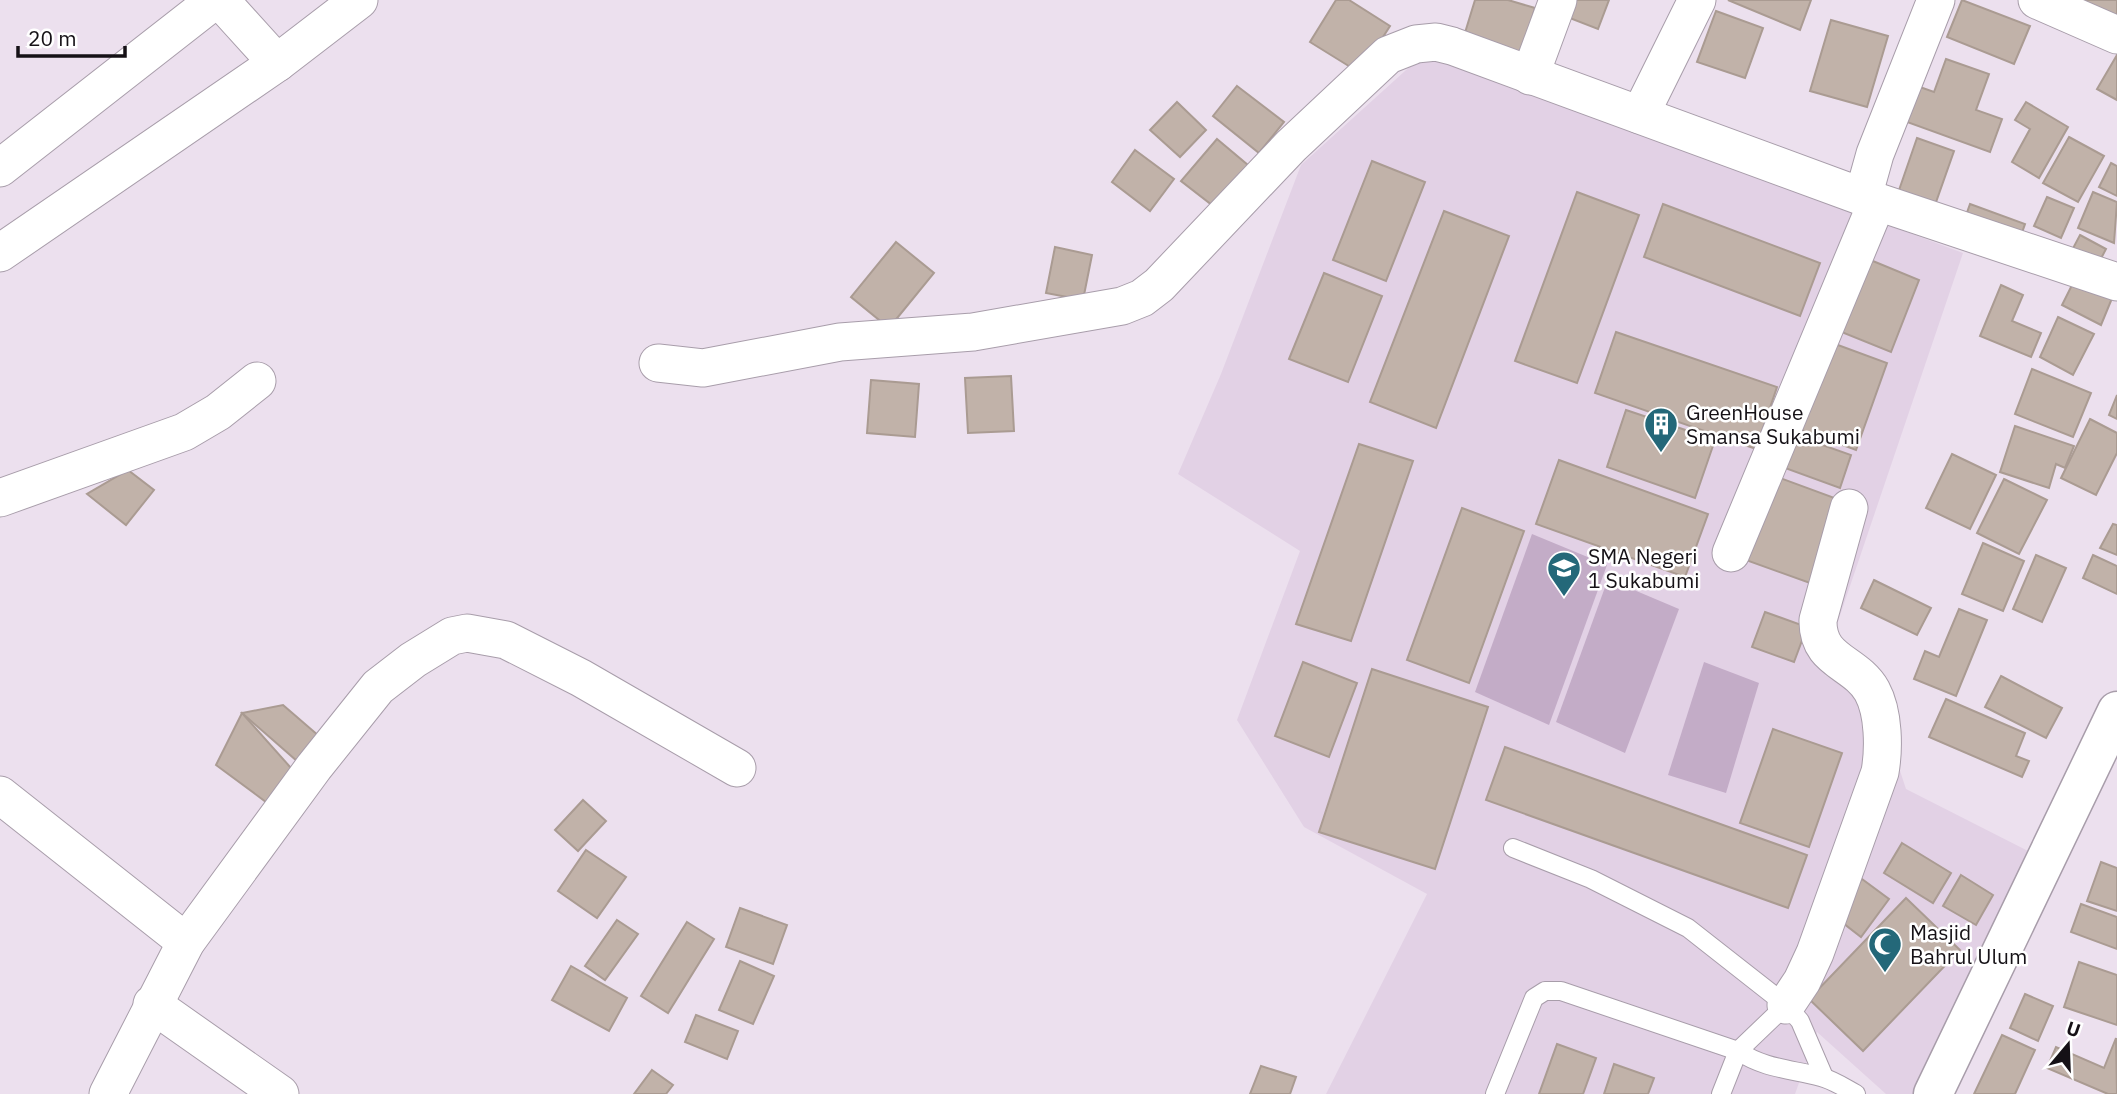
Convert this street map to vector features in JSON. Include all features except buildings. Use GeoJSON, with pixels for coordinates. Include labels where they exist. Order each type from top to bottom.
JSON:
{"type":"FeatureCollection","features":[{"type":"Feature","properties":{"kind":"main road"},"geometry":{"type":"LineString","coordinates":[[1933,1094],[2117,711]]}},
{"type":"Feature","properties":{"kind":"street"},"geometry":{"type":"LineString","coordinates":[[0,168],[215,0]]}},
{"type":"Feature","properties":{"kind":"street"},"geometry":{"type":"LineString","coordinates":[[220,0],[277,63]]}},
{"type":"Feature","properties":{"kind":"street"},"geometry":{"type":"LineString","coordinates":[[0,253],[277,63],[359,0]]}},
{"type":"Feature","properties":{"kind":"street"},"geometry":{"type":"LineString","coordinates":[[1530,76],[1558,0]]}},
{"type":"Feature","properties":{"kind":"street"},"geometry":{"type":"LineString","coordinates":[[1640,115],[1697,0]]}},
{"type":"Feature","properties":{"kind":"street"},"geometry":{"type":"LineString","coordinates":[[1731,553],[1870,200],[1875,153],[1936,0]]}},
{"type":"Feature","properties":{"kind":"street"},"geometry":{"type":"LineString","coordinates":[[2037,0],[2117,35]]}},
{"type":"Feature","properties":{"kind":"street"},"geometry":{"type":"LineString","coordinates":[[658,363],[703,368],[829,344],[973,332],[1122,306],[1142,298],[1159,285],[1291,146],[1388,55],[1416,44],[1436,42],[1870,200],[2117,282]]}},
{"type":"Feature","properties":{"kind":"street"},"geometry":{"type":"LineString","coordinates":[[0,498],[184,432],[218,412],[257,381]]}},
{"type":"Feature","properties":{"kind":"street"},"geometry":{"type":"LineString","coordinates":[[1786,1005],[1802,981],[1815,953],[1880,772],[1883,756],[1880,723],[1872,691],[1824,648],[1818,635],[1818,621],[1849,508]]}},
{"type":"Feature","properties":{"kind":"street"},"geometry":{"type":"LineString","coordinates":[[108,1094],[186,942],[359,708],[379,687],[413,660],[452,636],[467,633],[506,640],[581,678],[737,768]]}},
{"type":"Feature","properties":{"kind":"street"},"geometry":{"type":"LineString","coordinates":[[0,795],[186,942]]}},
{"type":"Feature","properties":{"kind":"street"},"geometry":{"type":"LineString","coordinates":[[152,1004],[280,1094]]}},
{"type":"Feature","properties":{"kind":"lane"},"geometry":{"type":"LineString","coordinates":[[1513,848],[1604,884],[1688,928],[1786,1005],[1800,1021],[1824,1077]]}},
{"type":"Feature","properties":{"kind":"lane"},"geometry":{"type":"LineString","coordinates":[[1495,1094],[1534,998],[1545,991],[1561,991],[1738,1051],[1755,1062],[1777,1070],[1824,1077],[1856,1094]]}},
{"type":"Feature","properties":{"kind":"lane"},"geometry":{"type":"LineString","coordinates":[[1721,1094],[1738,1051],[1786,1005]]}},
{"type":"Feature","properties":{"kind":"shaded area","name":"SMA Negeri 1 Sukabumi"},"geometry":{"type":"Polygon","coordinates":[[[1426,52],[1963,253],[1830,645],[1825,675],[1880,710],[1906,789],[2034,854],[1921,1094],[1886,1094],[1817,1032],[1795,1094],[1326,1094],[1427,894],[1304,827],[1237,720],[1300,551],[1178,474],[1221,374],[1301,165],[1426,52]]]}},
{"type":"Feature","properties":{"kind":"shaded area"},"geometry":{"type":"Polygon","coordinates":[[[1532,534],[1607,565],[1549,725],[1475,692],[1532,534]]]}},
{"type":"Feature","properties":{"kind":"shaded area"},"geometry":{"type":"Polygon","coordinates":[[[1608,579],[1679,609],[1625,753],[1556,722],[1608,579]]]}},
{"type":"Feature","properties":{"kind":"shaded area"},"geometry":{"type":"Polygon","coordinates":[[[1704,662],[1759,683],[1726,793],[1668,775],[1704,662]]]}},
{"type":"Feature","properties":{"kind":"place","name":"GreenHouse Smansa Sukabumi"},"geometry":{"type":"Point","coordinates":[1661,454]}},
{"type":"Feature","properties":{"kind":"place","name":"SMA Negeri 1 Sukabumi"},"geometry":{"type":"Point","coordinates":[1564,598]}},
{"type":"Feature","properties":{"kind":"place","name":"Masjid Bahrul Ulum"},"geometry":{"type":"Point","coordinates":[1885,974]}}]}
